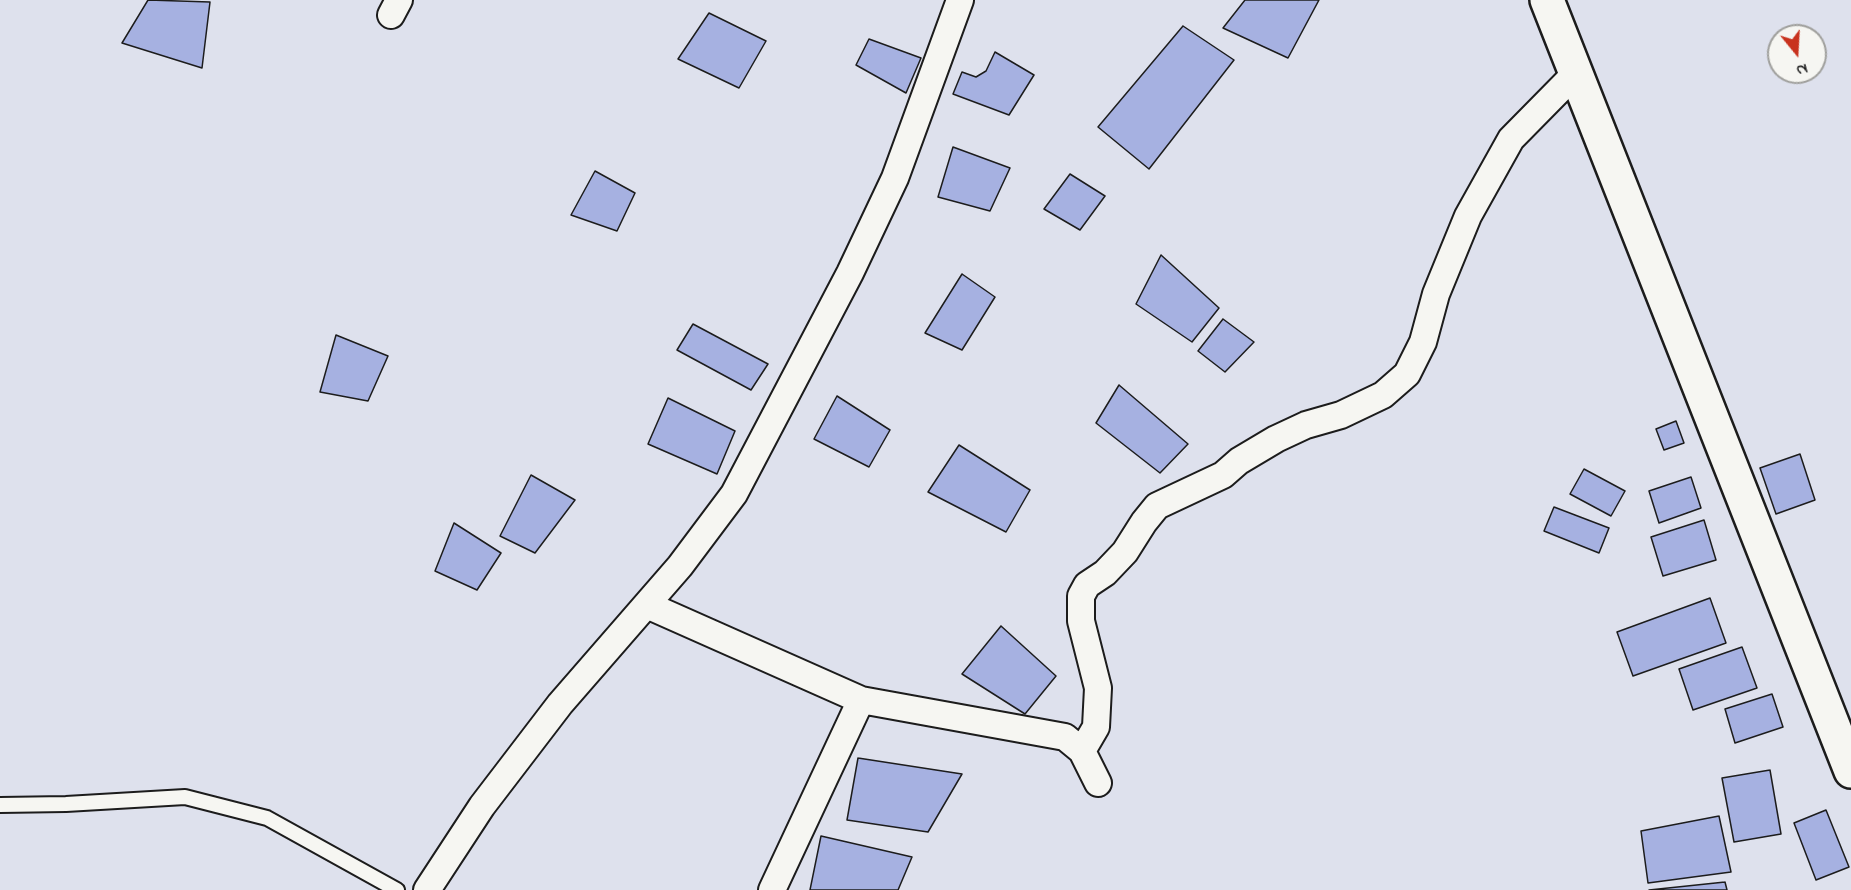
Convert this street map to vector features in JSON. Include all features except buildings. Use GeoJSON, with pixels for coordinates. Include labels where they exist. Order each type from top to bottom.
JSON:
{"type":"FeatureCollection","features":[{"type":"Feature","properties":{"kind":"street"},"geometry":{"type":"LineString","coordinates":[[427,890],[482,806],[560,704],[647,605],[734,494],[850,273],[895,178],[960,0]]}},
{"type":"Feature","properties":{"kind":"street"},"geometry":{"type":"LineString","coordinates":[[1546,0],[1851,771]]}},
{"type":"Feature","properties":{"kind":"street"},"geometry":{"type":"LineString","coordinates":[[1082,751],[1096,727],[1098,688],[1081,621],[1081,596],[1088,585],[1105,573],[1125,552],[1157,506],[1222,475],[1239,461],[1276,439],[1306,425],[1341,415],[1383,395],[1407,374],[1423,342],[1436,294],[1468,216],[1511,138],[1576,74]]}},
{"type":"Feature","properties":{"kind":"street"},"geometry":{"type":"LineString","coordinates":[[647,605],[861,700],[1065,737],[1082,751],[1098,783]]}},
{"type":"Feature","properties":{"kind":"street"},"geometry":{"type":"LineString","coordinates":[[772,890],[861,700]]}},
{"type":"Feature","properties":{"kind":"lane"},"geometry":{"type":"LineString","coordinates":[[0,805],[66,804],[185,797],[267,818],[397,890]]}}]}
